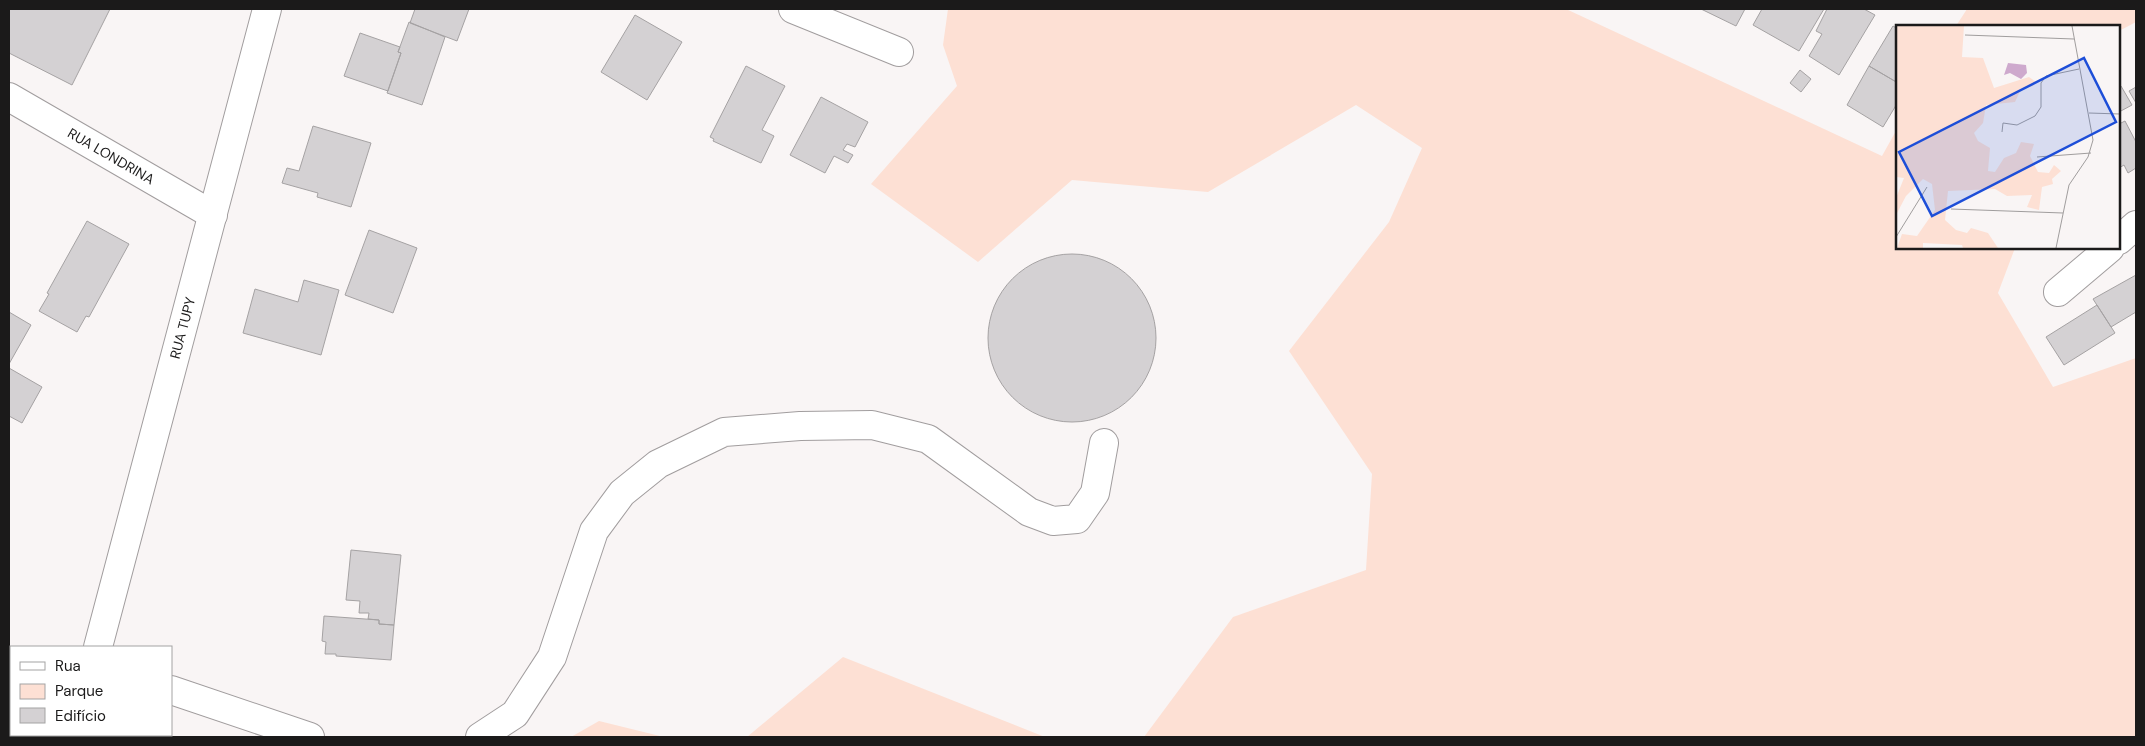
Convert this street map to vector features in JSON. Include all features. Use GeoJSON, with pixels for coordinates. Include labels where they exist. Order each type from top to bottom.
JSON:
{"type":"FeatureCollection","features":[{"type":"Feature","properties":{"kind":"main road","name":"RUA TUPY"},"geometry":{"type":"LineString","coordinates":[[98,646],[267,9]]}},
{"type":"Feature","properties":{"kind":"main road"},"geometry":{"type":"LineString","coordinates":[[793,9],[899,52]]}},
{"type":"Feature","properties":{"kind":"main road","name":"RUA LONDRINA"},"geometry":{"type":"LineString","coordinates":[[9,98],[213,215]]}},
{"type":"Feature","properties":{"kind":"main road"},"geometry":{"type":"LineString","coordinates":[[2120,239],[2136,225]]}},
{"type":"Feature","properties":{"kind":"main road"},"geometry":{"type":"LineString","coordinates":[[2058,292],[2109,249]]}},
{"type":"Feature","properties":{"kind":"main road"},"geometry":{"type":"LineString","coordinates":[[480,737],[515,714],[552,657],[594,531],[622,493],[658,464],[724,432],[800,426],[872,425],[928,439],[1029,512],[1053,522],[1077,519],[1095,493],[1104,443]]}},
{"type":"Feature","properties":{"kind":"main road"},"geometry":{"type":"LineString","coordinates":[[172,690],[310,737]]}},
{"type":"Feature","properties":{"kind":"green space"},"geometry":{"type":"Polygon","coordinates":[[[948,9],[1566,9],[1882,156],[1896,131],[1896,249],[2015,249],[1998,293],[2053,387],[2136,358],[2136,737],[1144,737],[1233,617],[1366,570],[1372,474],[1289,351],[1389,222],[1422,148],[1356,105],[1208,192],[1072,180],[978,262],[871,184],[957,86],[943,45],[948,9]]]}},
{"type":"Feature","properties":{"kind":"green space"},"geometry":{"type":"Polygon","coordinates":[[[1967,9],[2136,9],[2136,22],[2120,30],[2120,25],[1957,25],[1967,9]]]}},
{"type":"Feature","properties":{"kind":"green space"},"geometry":{"type":"Polygon","coordinates":[[[843,657],[1045,737],[747,737],[843,657]]]}},
{"type":"Feature","properties":{"kind":"green space"},"geometry":{"type":"Polygon","coordinates":[[[599,721],[664,737],[571,737],[599,721]]]}},
{"type":"Feature","properties":{"kind":"building"},"geometry":{"type":"Polygon","coordinates":[[[9,9],[110,9],[72,85],[9,53],[9,9]]]}},
{"type":"Feature","properties":{"kind":"building"},"geometry":{"type":"Polygon","coordinates":[[[415,9],[469,9],[457,41],[410,23],[415,9]]]}},
{"type":"Feature","properties":{"kind":"building"},"geometry":{"type":"Polygon","coordinates":[[[1701,9],[1745,9],[1736,26],[1701,9]]]}},
{"type":"Feature","properties":{"kind":"building"},"geometry":{"type":"Polygon","coordinates":[[[1762,9],[1824,9],[1799,51],[1753,25],[1762,9]]]}},
{"type":"Feature","properties":{"kind":"building"},"geometry":{"type":"Polygon","coordinates":[[[1827,9],[1864,9],[1875,15],[1839,75],[1809,56],[1822,34],[1816,31],[1827,9]]]}},
{"type":"Feature","properties":{"kind":"building"},"geometry":{"type":"Polygon","coordinates":[[[635,15],[682,42],[647,100],[601,72],[635,15]]]}},
{"type":"Feature","properties":{"kind":"building"},"geometry":{"type":"Polygon","coordinates":[[[409,22],[445,37],[422,105],[387,93],[401,53],[398,52],[409,22]]]}},
{"type":"Feature","properties":{"kind":"building"},"geometry":{"type":"Polygon","coordinates":[[[1893,26],[1896,28],[1896,82],[1869,66],[1893,26]]]}},
{"type":"Feature","properties":{"kind":"building"},"geometry":{"type":"Polygon","coordinates":[[[360,33],[400,47],[398,52],[401,53],[388,91],[344,76],[360,33]]]}},
{"type":"Feature","properties":{"kind":"building"},"geometry":{"type":"Polygon","coordinates":[[[746,66],[785,86],[762,130],[774,136],[761,163],[713,141],[714,139],[710,137],[746,66]]]}},
{"type":"Feature","properties":{"kind":"building"},"geometry":{"type":"Polygon","coordinates":[[[1869,66],[1896,82],[1896,105],[1883,127],[1847,105],[1869,66]]]}},
{"type":"Feature","properties":{"kind":"building"},"geometry":{"type":"Polygon","coordinates":[[[1800,70],[1811,79],[1801,92],[1790,83],[1800,70]]]}},
{"type":"Feature","properties":{"kind":"building"},"geometry":{"type":"Polygon","coordinates":[[[2120,87],[2132,105],[2120,111],[2120,87]]]}},
{"type":"Feature","properties":{"kind":"building"},"geometry":{"type":"Polygon","coordinates":[[[2136,87],[2136,103],[2129,91],[2136,87]]]}},
{"type":"Feature","properties":{"kind":"building"},"geometry":{"type":"Polygon","coordinates":[[[821,97],[868,122],[855,147],[847,144],[843,150],[853,155],[848,163],[834,156],[825,173],[790,155],[821,97]]]}},
{"type":"Feature","properties":{"kind":"building"},"geometry":{"type":"Polygon","coordinates":[[[2125,121],[2136,142],[2136,168],[2128,173],[2124,165],[2120,167],[2120,124],[2125,121]]]}},
{"type":"Feature","properties":{"kind":"building"},"geometry":{"type":"Polygon","coordinates":[[[313,126],[371,143],[351,207],[317,197],[318,193],[282,183],[287,168],[299,171],[313,126]]]}},
{"type":"Feature","properties":{"kind":"building"},"geometry":{"type":"Polygon","coordinates":[[[87,221],[129,244],[89,317],[86,316],[77,332],[39,311],[87,221]]]}},
{"type":"Feature","properties":{"kind":"building"},"geometry":{"type":"Polygon","coordinates":[[[369,230],[417,248],[393,313],[345,295],[369,230]]]}},
{"type":"Feature","properties":{"kind":"building"},"geometry":{"type":"Polygon","coordinates":[[[1064,254],[1080,254],[1112,264],[1137,285],[1150,306],[1156,338],[1150,370],[1142,385],[1125,403],[1104,416],[1080,422],[1064,422],[1040,416],[1025,408],[1002,385],[994,370],[988,346],[988,330],[994,306],[1002,291],[1025,268],[1040,260],[1064,254]]]}},
{"type":"Feature","properties":{"kind":"building"},"geometry":{"type":"Polygon","coordinates":[[[2136,275],[2136,312],[2111,327],[2093,299],[2136,275]]]}},
{"type":"Feature","properties":{"kind":"building"},"geometry":{"type":"Polygon","coordinates":[[[304,280],[339,290],[321,355],[243,333],[255,289],[298,302],[304,280]]]}},
{"type":"Feature","properties":{"kind":"building"},"geometry":{"type":"Polygon","coordinates":[[[2097,305],[2115,333],[2064,365],[2046,337],[2097,305]]]}},
{"type":"Feature","properties":{"kind":"building"},"geometry":{"type":"Polygon","coordinates":[[[9,312],[31,325],[9,364],[9,312]]]}},
{"type":"Feature","properties":{"kind":"building"},"geometry":{"type":"Polygon","coordinates":[[[9,368],[42,387],[22,423],[9,416],[9,368]]]}},
{"type":"Feature","properties":{"kind":"building"},"geometry":{"type":"Polygon","coordinates":[[[351,550],[401,555],[394,625],[379,624],[379,620],[368,619],[369,613],[359,613],[360,601],[346,600],[351,550]]]}},
{"type":"Feature","properties":{"kind":"building"},"geometry":{"type":"Polygon","coordinates":[[[324,616],[379,620],[379,624],[394,625],[391,660],[325,654],[326,642],[322,641],[324,616]]]}}]}
